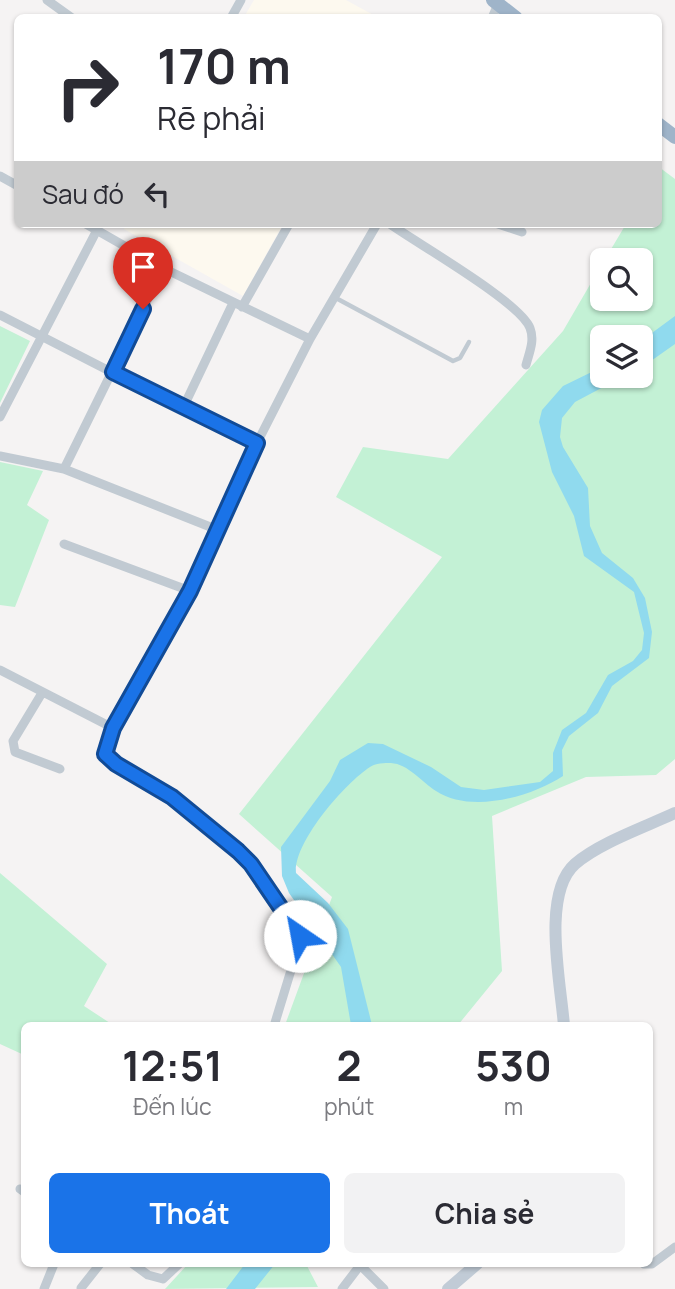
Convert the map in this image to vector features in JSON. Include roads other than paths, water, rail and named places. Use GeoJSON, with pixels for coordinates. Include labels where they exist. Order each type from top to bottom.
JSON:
{"type":"FeatureCollection","features":[{"type":"Feature","properties":{"kind":"highway"},"geometry":{"type":"LineString","coordinates":[[495,2],[511,14]]}},
{"type":"Feature","properties":{"kind":"main road"},"geometry":{"type":"LineString","coordinates":[[564,1022],[556,908],[565,876],[583,858],[675,813]]}},
{"type":"Feature","properties":{"kind":"main road"},"geometry":{"type":"LineString","coordinates":[[448,1289],[474,1267]]}},
{"type":"Feature","properties":{"kind":"street"},"geometry":{"type":"LineString","coordinates":[[47,0],[66,14]]}},
{"type":"Feature","properties":{"kind":"street"},"geometry":{"type":"LineString","coordinates":[[94,228],[163,268],[310,339]]}},
{"type":"Feature","properties":{"kind":"street"},"geometry":{"type":"LineString","coordinates":[[242,307],[287,228]]}},
{"type":"Feature","properties":{"kind":"street"},"geometry":{"type":"LineString","coordinates":[[275,1022],[299,944],[299,931],[251,864],[238,851],[172,797],[110,760],[105,754],[113,728],[190,591],[257,443],[310,339],[375,228]]}},
{"type":"Feature","properties":{"kind":"street"},"geometry":{"type":"LineString","coordinates":[[396,228],[485,287],[520,315],[530,327],[532,341],[526,365]]}},
{"type":"Feature","properties":{"kind":"street"},"geometry":{"type":"LineString","coordinates":[[510,228],[522,232]]}},
{"type":"Feature","properties":{"kind":"street"},"geometry":{"type":"LineString","coordinates":[[0,417],[97,230]]}},
{"type":"Feature","properties":{"kind":"street"},"geometry":{"type":"LineString","coordinates":[[64,469],[163,268]]}},
{"type":"Feature","properties":{"kind":"street"},"geometry":{"type":"LineString","coordinates":[[183,408],[233,303]]}},
{"type":"Feature","properties":{"kind":"street"},"geometry":{"type":"LineString","coordinates":[[0,315],[257,443]]}},
{"type":"Feature","properties":{"kind":"street"},"geometry":{"type":"LineString","coordinates":[[0,456],[64,469],[218,530]]}},
{"type":"Feature","properties":{"kind":"street"},"geometry":{"type":"LineString","coordinates":[[64,544],[190,591]]}},
{"type":"Feature","properties":{"kind":"street"},"geometry":{"type":"LineString","coordinates":[[0,670],[113,728]]}},
{"type":"Feature","properties":{"kind":"street"},"geometry":{"type":"LineString","coordinates":[[42,692],[13,741],[13,747],[15,752],[60,769]]}},
{"type":"Feature","properties":{"kind":"street"},"geometry":{"type":"LineString","coordinates":[[653,1263],[675,1247]]}},
{"type":"Feature","properties":{"kind":"street"},"geometry":{"type":"LineString","coordinates":[[44,1289],[53,1267]]}},
{"type":"Feature","properties":{"kind":"street"},"geometry":{"type":"LineString","coordinates":[[81,1288],[98,1267]]}},
{"type":"Feature","properties":{"kind":"street"},"geometry":{"type":"LineString","coordinates":[[137,1267],[148,1275],[163,1279],[176,1267]]}},
{"type":"Feature","properties":{"kind":"street"},"geometry":{"type":"LineString","coordinates":[[342,1289],[358,1267]]}},
{"type":"Feature","properties":{"kind":"street"},"geometry":{"type":"LineString","coordinates":[[363,1267],[384,1289]]}},
{"type":"Feature","properties":{"kind":"lane"},"geometry":{"type":"LineString","coordinates":[[333,297],[453,361],[460,358],[469,342]]}},
{"type":"Feature","properties":{"kind":"water"},"geometry":{"type":"Polygon","coordinates":[[[675,316],[675,344],[653,360],[653,332],[675,316]]]}},
{"type":"Feature","properties":{"kind":"water"},"geometry":{"type":"Polygon","coordinates":[[[590,373],[590,388],[601,388],[575,402],[562,418],[560,437],[563,447],[588,488],[590,526],[602,553],[633,578],[645,598],[652,632],[649,658],[612,686],[598,713],[569,736],[562,750],[563,776],[550,784],[501,800],[466,801],[450,798],[436,791],[397,764],[380,764],[372,766],[347,786],[322,815],[303,846],[297,860],[296,873],[328,903],[348,929],[371,1022],[350,1022],[341,967],[289,893],[282,876],[281,847],[330,781],[340,760],[368,743],[383,744],[431,767],[461,787],[484,790],[540,782],[553,771],[553,753],[562,730],[586,713],[608,675],[633,661],[642,650],[644,633],[634,592],[584,556],[574,516],[552,472],[539,422],[542,410],[563,386],[590,373]]]}},
{"type":"Feature","properties":{"kind":"water"},"geometry":{"type":"Polygon","coordinates":[[[243,1267],[273,1267],[255,1289],[226,1289],[243,1267]]]}}]}
